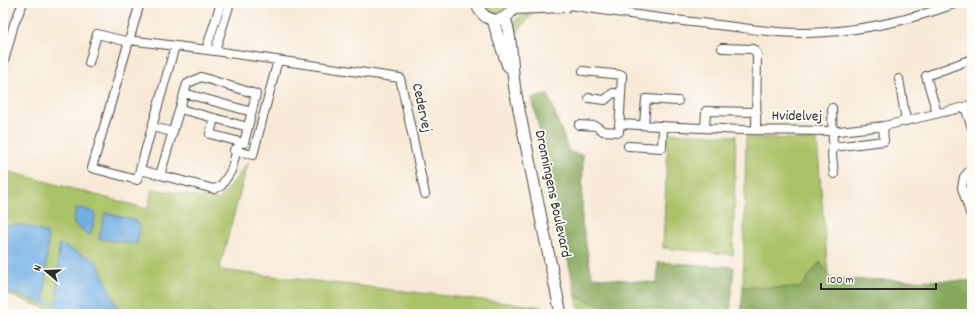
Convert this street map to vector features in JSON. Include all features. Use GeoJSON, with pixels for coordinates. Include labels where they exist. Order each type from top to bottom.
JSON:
{"type":"FeatureCollection","features":[{"type":"Feature","properties":{"kind":"main road"},"geometry":{"type":"LineString","coordinates":[[476,4],[480,12],[493,20],[499,20],[511,10]]}},
{"type":"Feature","properties":{"kind":"main road","name":"Dronningens Boulevard"},"geometry":{"type":"LineString","coordinates":[[511,10],[508,25],[513,79],[561,314]]}},
{"type":"Feature","properties":{"kind":"main road","name":"Dronningens Boulevard"},"geometry":{"type":"LineString","coordinates":[[493,20],[498,40],[513,79]]}},
{"type":"Feature","properties":{"kind":"street"},"geometry":{"type":"LineString","coordinates":[[3,65],[14,24],[17,3]]}},
{"type":"Feature","properties":{"kind":"street"},"geometry":{"type":"LineString","coordinates":[[14,24],[23,3]]}},
{"type":"Feature","properties":{"kind":"street"},"geometry":{"type":"LineString","coordinates":[[140,3],[92,168],[137,180],[175,46]]}},
{"type":"Feature","properties":{"kind":"street"},"geometry":{"type":"LineString","coordinates":[[206,50],[221,3]]}},
{"type":"Feature","properties":{"kind":"street"},"geometry":{"type":"LineString","coordinates":[[215,51],[230,3]]}},
{"type":"Feature","properties":{"kind":"street"},"geometry":{"type":"LineString","coordinates":[[556,3],[776,32],[805,33],[855,29],[894,23],[930,13],[957,3]]}},
{"type":"Feature","properties":{"kind":"street"},"geometry":{"type":"LineString","coordinates":[[511,10],[582,7]]}},
{"type":"Feature","properties":{"kind":"street","name":"Cedervej"},"geometry":{"type":"LineString","coordinates":[[89,63],[97,34],[129,41],[215,51],[400,78],[425,194]]}},
{"type":"Feature","properties":{"kind":"street"},"geometry":{"type":"LineString","coordinates":[[722,48],[752,49],[757,54],[756,130]]}},
{"type":"Feature","properties":{"kind":"street"},"geometry":{"type":"LineString","coordinates":[[937,113],[926,76],[972,59]]}},
{"type":"Feature","properties":{"kind":"street"},"geometry":{"type":"LineString","coordinates":[[235,150],[253,155],[278,60]]}},
{"type":"Feature","properties":{"kind":"street"},"geometry":{"type":"LineString","coordinates":[[579,125],[596,126],[603,131],[619,132],[620,124],[622,75],[583,71]]}},
{"type":"Feature","properties":{"kind":"street"},"geometry":{"type":"LineString","coordinates":[[160,175],[187,84],[201,77],[256,94],[244,143],[210,134],[214,118]]}},
{"type":"Feature","properties":{"kind":"street"},"geometry":{"type":"LineString","coordinates":[[899,79],[906,121]]}},
{"type":"Feature","properties":{"kind":"street"},"geometry":{"type":"LineString","coordinates":[[184,93],[252,112]]}},
{"type":"Feature","properties":{"kind":"street"},"geometry":{"type":"LineString","coordinates":[[589,98],[605,100],[614,93],[621,94]]}},
{"type":"Feature","properties":{"kind":"street"},"geometry":{"type":"LineString","coordinates":[[644,125],[646,99],[678,101]]}},
{"type":"Feature","properties":{"kind":"street"},"geometry":{"type":"LineString","coordinates":[[968,105],[972,128]]}},
{"type":"Feature","properties":{"kind":"street","name":"Hvidelvej"},"geometry":{"type":"LineString","coordinates":[[620,124],[756,130],[839,131],[883,126],[968,105]]}},
{"type":"Feature","properties":{"kind":"street"},"geometry":{"type":"LineString","coordinates":[[832,108],[832,154],[834,174]]}},
{"type":"Feature","properties":{"kind":"street"},"geometry":{"type":"LineString","coordinates":[[180,109],[248,128]]}},
{"type":"Feature","properties":{"kind":"street"},"geometry":{"type":"LineString","coordinates":[[706,128],[706,111],[757,112]]}},
{"type":"Feature","properties":{"kind":"street"},"geometry":{"type":"LineString","coordinates":[[628,146],[662,148],[663,126]]}},
{"type":"Feature","properties":{"kind":"street"},"geometry":{"type":"LineString","coordinates":[[833,147],[884,141],[883,126]]}},
{"type":"Feature","properties":{"kind":"street"},"geometry":{"type":"LineString","coordinates":[[152,127],[173,132]]}},
{"type":"Feature","properties":{"kind":"street"},"geometry":{"type":"LineString","coordinates":[[140,170],[214,189],[221,186],[231,171],[235,150],[239,142]]}},
{"type":"Feature","properties":{"kind":"street"},"geometry":{"type":"LineString","coordinates":[[972,168],[964,177],[962,188],[972,219]]}},
{"type":"Feature","properties":{"kind":"green space"},"geometry":{"type":"Polygon","coordinates":[[[483,3],[509,3],[507,8],[500,14],[492,14],[485,8],[483,3]]]}},
{"type":"Feature","properties":{"kind":"green space"},"geometry":{"type":"Polygon","coordinates":[[[532,13],[515,35],[511,35],[513,22],[532,13]]]}},
{"type":"Feature","properties":{"kind":"green space"},"geometry":{"type":"Polygon","coordinates":[[[548,94],[569,152],[583,155],[582,222],[592,277],[657,283],[658,262],[734,267],[730,314],[628,314],[576,297],[532,98],[548,94]]]}},
{"type":"Feature","properties":{"kind":"green space"},"geometry":{"type":"Polygon","coordinates":[[[668,133],[736,136],[733,255],[663,248],[668,133]]]}},
{"type":"Feature","properties":{"kind":"green space"},"geometry":{"type":"Polygon","coordinates":[[[746,137],[817,140],[828,274],[820,262],[800,288],[743,287],[746,137]]]}},
{"type":"Feature","properties":{"kind":"green space"},"geometry":{"type":"Polygon","coordinates":[[[248,163],[219,270],[552,308],[553,314],[64,314],[64,311],[57,312],[3,293],[3,170],[148,209],[152,189],[219,200],[248,163]]]}},
{"type":"Feature","properties":{"kind":"green space"},"geometry":{"type":"Polygon","coordinates":[[[820,262],[831,279],[972,281],[972,314],[741,314],[743,287],[800,288],[820,262]]]}},
{"type":"Feature","properties":{"kind":"green space"},"geometry":{"type":"Polygon","coordinates":[[[576,297],[628,314],[580,314],[576,297]]]}},
{"type":"Feature","properties":{"kind":"water"},"geometry":{"type":"Polygon","coordinates":[[[82,208],[95,213],[90,236],[73,223],[76,209],[82,208]]]}},
{"type":"Feature","properties":{"kind":"water"},"geometry":{"type":"Polygon","coordinates":[[[105,213],[135,220],[140,227],[137,244],[99,239],[105,213]]]}},
{"type":"Feature","properties":{"kind":"water"},"geometry":{"type":"Polygon","coordinates":[[[10,225],[23,225],[47,233],[48,239],[44,304],[3,290],[3,227],[10,225]]]}},
{"type":"Feature","properties":{"kind":"water"},"geometry":{"type":"Polygon","coordinates":[[[59,244],[97,262],[120,314],[59,314],[57,303],[59,244]]]}},
{"type":"Feature","properties":{"kind":"waterway"},"geometry":{"type":"LineString","coordinates":[[42,302],[59,305]]}}]}
